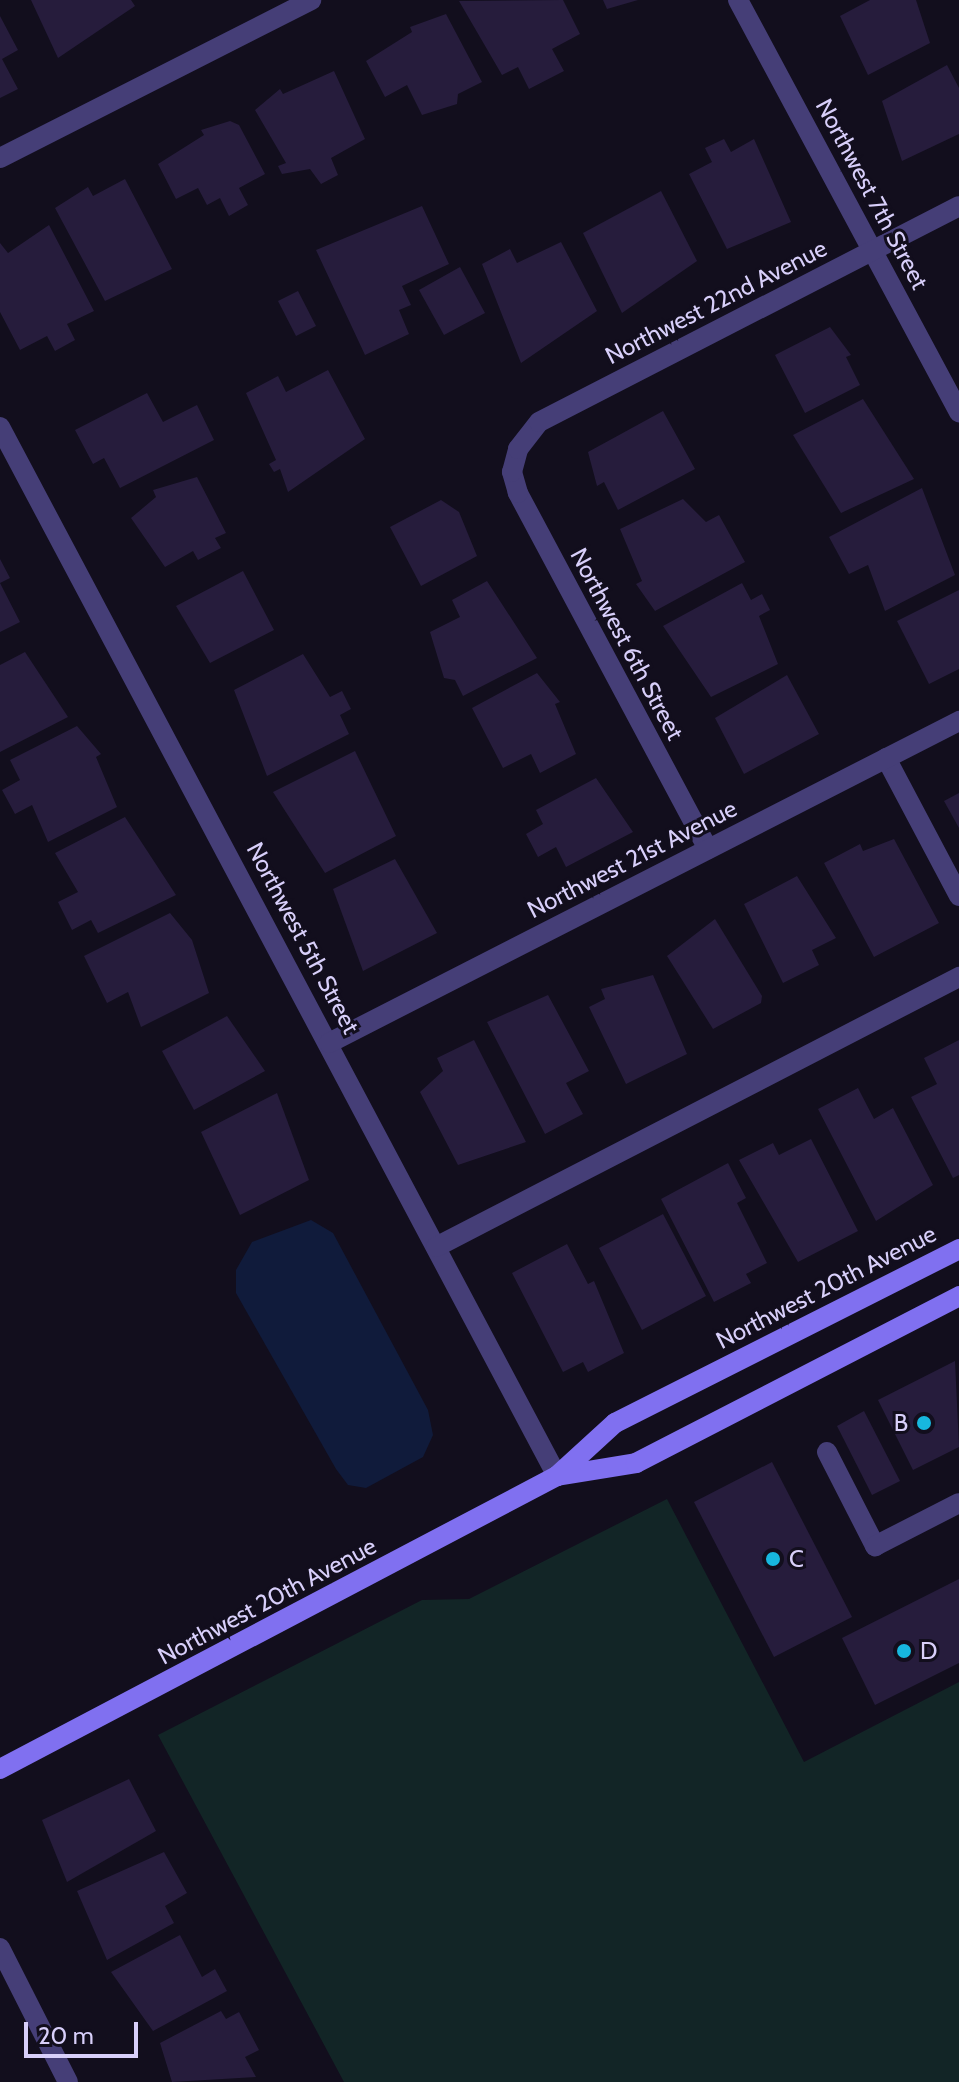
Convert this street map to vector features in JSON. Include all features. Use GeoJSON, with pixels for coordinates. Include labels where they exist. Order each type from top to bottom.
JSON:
{"type":"FeatureCollection","features":[{"type":"Feature","properties":{"kind":"street"},"geometry":{"type":"LineString","coordinates":[[0,158],[311,0]]}},
{"type":"Feature","properties":{"kind":"street","name":"Northwest 7th Street"},"geometry":{"type":"LineString","coordinates":[[738,0],[959,413]]}},
{"type":"Feature","properties":{"kind":"street","name":"Northwest 22nd Avenue"},"geometry":{"type":"LineString","coordinates":[[513,460],[539,422],[959,206]]}},
{"type":"Feature","properties":{"kind":"street","name":"Northwest 5th Street"},"geometry":{"type":"LineString","coordinates":[[3,440],[329,1043],[557,1476]]}},
{"type":"Feature","properties":{"kind":"street","name":"Northwest 6th Street"},"geometry":{"type":"LineString","coordinates":[[513,460],[518,493],[708,849]]}},
{"type":"Feature","properties":{"kind":"street","name":"Northwest 21st Avenue"},"geometry":{"type":"LineString","coordinates":[[329,1043],[959,721]]}},
{"type":"Feature","properties":{"kind":"street"},"geometry":{"type":"LineString","coordinates":[[886,758],[959,896]]}},
{"type":"Feature","properties":{"kind":"street"},"geometry":{"type":"LineString","coordinates":[[436,1247],[959,977]]}},
{"type":"Feature","properties":{"kind":"street","name":"Northwest 20th Avenue"},"geometry":{"type":"LineString","coordinates":[[0,1769],[557,1476],[615,1423],[959,1249]]}},
{"type":"Feature","properties":{"kind":"street","name":"Northwest 20th Avenue"},"geometry":{"type":"LineString","coordinates":[[557,1476],[636,1463],[959,1296]]}},
{"type":"Feature","properties":{"kind":"street"},"geometry":{"type":"LineString","coordinates":[[827,1452],[875,1546],[959,1503]]}},
{"type":"Feature","properties":{"kind":"street"},"geometry":{"type":"LineString","coordinates":[[0,1948],[68,2082]]}},
{"type":"Feature","properties":{"kind":"green space"},"geometry":{"type":"Polygon","coordinates":[[[667,1499],[804,1762],[959,1682],[959,2082],[344,2082],[158,1735],[422,1600],[469,1599],[667,1499]]]}},
{"type":"Feature","properties":{"kind":"water"},"geometry":{"type":"Polygon","coordinates":[[[311,1220],[333,1233],[428,1410],[433,1435],[423,1457],[366,1488],[348,1485],[336,1469],[236,1293],[236,1270],[252,1242],[311,1220]]]}},
{"type":"Feature","properties":{"kind":"building"},"geometry":{"type":"Polygon","coordinates":[[[31,0],[131,0],[135,6],[58,58],[31,0]]]}},
{"type":"Feature","properties":{"kind":"building"},"geometry":{"type":"Polygon","coordinates":[[[563,0],[580,34],[552,49],[564,71],[529,89],[518,67],[502,75],[459,1],[563,0]]]}},
{"type":"Feature","properties":{"kind":"building"},"geometry":{"type":"Polygon","coordinates":[[[603,0],[638,0],[607,9],[603,0]]]}},
{"type":"Feature","properties":{"kind":"building"},"geometry":{"type":"Polygon","coordinates":[[[870,0],[916,0],[930,43],[868,75],[840,16],[870,0]]]}},
{"type":"Feature","properties":{"kind":"building"},"geometry":{"type":"Polygon","coordinates":[[[446,14],[482,82],[458,94],[457,104],[422,115],[407,85],[385,97],[366,61],[412,32],[410,27],[446,14]]]}},
{"type":"Feature","properties":{"kind":"building"},"geometry":{"type":"Polygon","coordinates":[[[0,16],[18,50],[2,59],[18,89],[0,98],[0,16]]]}},
{"type":"Feature","properties":{"kind":"building"},"geometry":{"type":"Polygon","coordinates":[[[947,65],[959,88],[959,134],[902,161],[882,101],[947,65]]]}},
{"type":"Feature","properties":{"kind":"building"},"geometry":{"type":"Polygon","coordinates":[[[334,71],[365,139],[331,158],[338,175],[321,184],[310,169],[282,174],[278,166],[286,163],[255,110],[280,89],[283,94],[334,71]]]}},
{"type":"Feature","properties":{"kind":"building"},"geometry":{"type":"Polygon","coordinates":[[[230,121],[239,125],[265,174],[239,188],[248,205],[229,216],[220,198],[207,205],[198,188],[176,199],[158,164],[204,135],[201,130],[230,121]]]}},
{"type":"Feature","properties":{"kind":"building"},"geometry":{"type":"Polygon","coordinates":[[[724,139],[731,152],[754,139],[791,222],[727,249],[689,174],[712,162],[705,148],[724,139]]]}},
{"type":"Feature","properties":{"kind":"building"},"geometry":{"type":"Polygon","coordinates":[[[125,179],[172,269],[105,301],[55,208],[88,187],[93,196],[125,179]]]}},
{"type":"Feature","properties":{"kind":"building"},"geometry":{"type":"Polygon","coordinates":[[[661,191],[697,261],[622,313],[583,233],[661,191]]]}},
{"type":"Feature","properties":{"kind":"building"},"geometry":{"type":"Polygon","coordinates":[[[422,206],[449,264],[402,286],[411,305],[399,310],[409,334],[365,355],[316,250],[422,206]]]}},
{"type":"Feature","properties":{"kind":"building"},"geometry":{"type":"Polygon","coordinates":[[[49,225],[94,311],[67,324],[75,340],[55,351],[47,336],[20,350],[0,312],[0,243],[8,253],[49,225]]]}},
{"type":"Feature","properties":{"kind":"building"},"geometry":{"type":"Polygon","coordinates":[[[561,242],[597,311],[521,363],[482,264],[510,249],[517,263],[561,242]]]}},
{"type":"Feature","properties":{"kind":"building"},"geometry":{"type":"Polygon","coordinates":[[[460,267],[485,313],[444,335],[419,290],[460,267]]]}},
{"type":"Feature","properties":{"kind":"building"},"geometry":{"type":"Polygon","coordinates":[[[298,291],[316,326],[296,336],[278,301],[298,291]]]}},
{"type":"Feature","properties":{"kind":"building"},"geometry":{"type":"Polygon","coordinates":[[[830,327],[851,355],[846,357],[860,385],[805,413],[775,355],[830,327]]]}},
{"type":"Feature","properties":{"kind":"building"},"geometry":{"type":"Polygon","coordinates":[[[328,370],[365,439],[288,492],[280,469],[274,472],[269,464],[276,460],[246,393],[278,376],[286,392],[328,370]]]}},
{"type":"Feature","properties":{"kind":"building"},"geometry":{"type":"Polygon","coordinates":[[[147,393],[163,422],[197,405],[214,440],[120,488],[104,458],[93,464],[75,430],[147,393]]]}},
{"type":"Feature","properties":{"kind":"building"},"geometry":{"type":"Polygon","coordinates":[[[863,399],[914,479],[841,513],[793,435],[863,399]]]}},
{"type":"Feature","properties":{"kind":"building"},"geometry":{"type":"Polygon","coordinates":[[[663,411],[695,469],[618,510],[604,482],[597,486],[588,452],[663,411]]]}},
{"type":"Feature","properties":{"kind":"building"},"geometry":{"type":"Polygon","coordinates":[[[197,477],[226,533],[215,538],[221,548],[198,560],[193,551],[165,567],[131,518],[156,497],[153,490],[197,477]]]}},
{"type":"Feature","properties":{"kind":"building"},"geometry":{"type":"Polygon","coordinates":[[[922,488],[955,575],[885,611],[868,565],[849,574],[829,537],[922,488]]]}},
{"type":"Feature","properties":{"kind":"building"},"geometry":{"type":"Polygon","coordinates":[[[683,499],[706,522],[719,515],[745,562],[655,611],[636,584],[642,581],[620,529],[683,499]]]}},
{"type":"Feature","properties":{"kind":"building"},"geometry":{"type":"Polygon","coordinates":[[[441,500],[459,512],[477,556],[421,586],[390,527],[441,500]]]}},
{"type":"Feature","properties":{"kind":"building"},"geometry":{"type":"Polygon","coordinates":[[[0,559],[10,578],[0,583],[0,559]]]}},
{"type":"Feature","properties":{"kind":"building"},"geometry":{"type":"Polygon","coordinates":[[[243,571],[274,630],[210,663],[176,606],[243,571]]]}},
{"type":"Feature","properties":{"kind":"building"},"geometry":{"type":"Polygon","coordinates":[[[487,581],[537,658],[463,696],[455,680],[444,678],[430,632],[460,617],[452,600],[487,581]]]}},
{"type":"Feature","properties":{"kind":"building"},"geometry":{"type":"Polygon","coordinates":[[[0,583],[20,622],[0,632],[0,583]]]}},
{"type":"Feature","properties":{"kind":"building"},"geometry":{"type":"Polygon","coordinates":[[[742,583],[751,600],[762,594],[770,610],[759,616],[778,664],[711,697],[663,626],[742,583]]]}},
{"type":"Feature","properties":{"kind":"building"},"geometry":{"type":"Polygon","coordinates":[[[959,590],[959,669],[929,684],[897,621],[959,590]]]}},
{"type":"Feature","properties":{"kind":"building"},"geometry":{"type":"Polygon","coordinates":[[[25,652],[68,717],[0,752],[0,665],[25,652]]]}},
{"type":"Feature","properties":{"kind":"building"},"geometry":{"type":"Polygon","coordinates":[[[303,654],[330,697],[342,691],[351,709],[340,715],[349,734],[267,776],[234,690],[303,654]]]}},
{"type":"Feature","properties":{"kind":"building"},"geometry":{"type":"Polygon","coordinates":[[[537,673],[560,702],[555,704],[576,754],[540,773],[531,754],[503,768],[472,708],[537,673]]]}},
{"type":"Feature","properties":{"kind":"building"},"geometry":{"type":"Polygon","coordinates":[[[787,675],[819,734],[744,774],[715,718],[787,675]]]}},
{"type":"Feature","properties":{"kind":"building"},"geometry":{"type":"Polygon","coordinates":[[[77,726],[101,754],[96,757],[117,807],[48,842],[32,805],[15,814],[2,790],[20,780],[10,760],[77,726]]]}},
{"type":"Feature","properties":{"kind":"building"},"geometry":{"type":"Polygon","coordinates":[[[355,751],[396,836],[325,873],[273,792],[355,751]]]}},
{"type":"Feature","properties":{"kind":"building"},"geometry":{"type":"Polygon","coordinates":[[[596,778],[633,832],[566,867],[556,847],[538,857],[526,834],[543,824],[536,810],[596,778]]]}},
{"type":"Feature","properties":{"kind":"building"},"geometry":{"type":"Polygon","coordinates":[[[959,793],[959,828],[944,801],[959,793]]]}},
{"type":"Feature","properties":{"kind":"building"},"geometry":{"type":"Polygon","coordinates":[[[125,817],[176,895],[98,933],[91,920],[72,930],[58,902],[78,892],[55,853],[125,817]]]}},
{"type":"Feature","properties":{"kind":"building"},"geometry":{"type":"Polygon","coordinates":[[[894,839],[939,923],[874,957],[824,863],[860,844],[863,851],[894,839]]]}},
{"type":"Feature","properties":{"kind":"building"},"geometry":{"type":"Polygon","coordinates":[[[395,859],[437,933],[363,971],[333,889],[395,859]]]}},
{"type":"Feature","properties":{"kind":"building"},"geometry":{"type":"Polygon","coordinates":[[[797,876],[836,938],[812,950],[819,965],[783,983],[744,904],[797,876]]]}},
{"type":"Feature","properties":{"kind":"building"},"geometry":{"type":"Polygon","coordinates":[[[170,913],[192,940],[209,993],[141,1027],[128,992],[107,1003],[84,956],[170,913]]]}},
{"type":"Feature","properties":{"kind":"building"},"geometry":{"type":"Polygon","coordinates":[[[715,919],[762,996],[761,1003],[713,1029],[667,956],[715,919]]]}},
{"type":"Feature","properties":{"kind":"building"},"geometry":{"type":"Polygon","coordinates":[[[653,975],[687,1054],[626,1084],[589,1007],[605,999],[601,989],[653,975]]]}},
{"type":"Feature","properties":{"kind":"building"},"geometry":{"type":"Polygon","coordinates":[[[548,995],[589,1071],[566,1083],[583,1114],[545,1134],[487,1022],[548,995]]]}},
{"type":"Feature","properties":{"kind":"building"},"geometry":{"type":"Polygon","coordinates":[[[227,1016],[265,1071],[194,1110],[162,1051],[227,1016]]]}},
{"type":"Feature","properties":{"kind":"building"},"geometry":{"type":"Polygon","coordinates":[[[474,1040],[526,1142],[458,1165],[420,1092],[443,1071],[437,1058],[474,1040]]]}},
{"type":"Feature","properties":{"kind":"building"},"geometry":{"type":"Polygon","coordinates":[[[959,1040],[959,1175],[953,1178],[911,1097],[937,1084],[924,1058],[959,1040]]]}},
{"type":"Feature","properties":{"kind":"building"},"geometry":{"type":"Polygon","coordinates":[[[858,1088],[874,1119],[893,1108],[933,1185],[876,1221],[818,1109],[858,1088]]]}},
{"type":"Feature","properties":{"kind":"building"},"geometry":{"type":"Polygon","coordinates":[[[277,1093],[309,1180],[240,1215],[201,1132],[277,1093]]]}},
{"type":"Feature","properties":{"kind":"building"},"geometry":{"type":"Polygon","coordinates":[[[811,1139],[858,1231],[798,1262],[739,1160],[773,1143],[779,1155],[811,1139]]]}},
{"type":"Feature","properties":{"kind":"building"},"geometry":{"type":"Polygon","coordinates":[[[728,1163],[746,1198],[737,1203],[767,1263],[746,1274],[751,1283],[714,1302],[661,1199],[728,1163]]]}},
{"type":"Feature","properties":{"kind":"building"},"geometry":{"type":"Polygon","coordinates":[[[663,1214],[706,1296],[642,1330],[599,1248],[663,1214]]]}},
{"type":"Feature","properties":{"kind":"building"},"geometry":{"type":"Polygon","coordinates":[[[567,1244],[588,1284],[594,1281],[624,1353],[588,1372],[583,1362],[563,1372],[512,1273],[567,1244]]]}},
{"type":"Feature","properties":{"kind":"building","name":"B"},"geometry":{"type":"Polygon","coordinates":[[[955,1361],[959,1447],[913,1470],[878,1400],[955,1361]]]}},
{"type":"Feature","properties":{"kind":"building"},"geometry":{"type":"Polygon","coordinates":[[[864,1411],[900,1481],[872,1495],[837,1426],[864,1411]]]}},
{"type":"Feature","properties":{"kind":"building","name":"C"},"geometry":{"type":"Polygon","coordinates":[[[772,1462],[852,1617],[774,1657],[694,1502],[772,1462]]]}},
{"type":"Feature","properties":{"kind":"building","name":"D"},"geometry":{"type":"Polygon","coordinates":[[[959,1579],[959,1663],[875,1705],[842,1638],[959,1579]]]}},
{"type":"Feature","properties":{"kind":"building"},"geometry":{"type":"Polygon","coordinates":[[[129,1779],[156,1831],[67,1882],[42,1820],[129,1779]]]}},
{"type":"Feature","properties":{"kind":"building"},"geometry":{"type":"Polygon","coordinates":[[[164,1852],[187,1893],[165,1906],[174,1923],[107,1960],[77,1891],[164,1852]]]}},
{"type":"Feature","properties":{"kind":"building"},"geometry":{"type":"Polygon","coordinates":[[[180,1935],[202,1977],[215,1969],[227,1991],[153,2031],[111,1972],[180,1935]]]}},
{"type":"Feature","properties":{"kind":"building"},"geometry":{"type":"Polygon","coordinates":[[[221,2011],[226,2019],[239,2012],[259,2050],[245,2057],[256,2077],[172,2082],[160,2043],[221,2011]]]}},
{"type":"Feature","properties":{"kind":"place","name":"B"},"geometry":{"type":"Point","coordinates":[924,1423]}},
{"type":"Feature","properties":{"kind":"place","name":"C"},"geometry":{"type":"Point","coordinates":[773,1559]}},
{"type":"Feature","properties":{"kind":"place","name":"D"},"geometry":{"type":"Point","coordinates":[904,1651]}}]}
